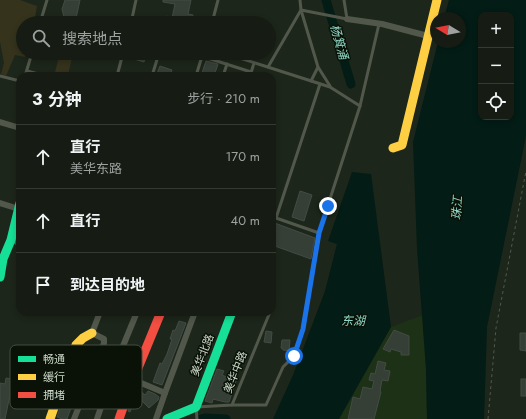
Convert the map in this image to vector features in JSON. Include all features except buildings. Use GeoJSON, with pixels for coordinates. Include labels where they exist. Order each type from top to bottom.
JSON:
{"type":"FeatureCollection","features":[{"type":"Feature","properties":{"kind":"street"},"geometry":{"type":"LineString","coordinates":[[393,148],[402,145],[437,0]]}},
{"type":"Feature","properties":{"kind":"street"},"geometry":{"type":"LineString","coordinates":[[347,19],[379,24],[428,36]]}},
{"type":"Feature","properties":{"kind":"street"},"geometry":{"type":"LineString","coordinates":[[0,122],[16,127]]}},
{"type":"Feature","properties":{"kind":"street"},"geometry":{"type":"LineString","coordinates":[[0,203],[16,206]]}},
{"type":"Feature","properties":{"kind":"street"},"geometry":{"type":"LineString","coordinates":[[0,277],[3,259],[16,242]]}},
{"type":"Feature","properties":{"kind":"street"},"geometry":{"type":"LineString","coordinates":[[77,345],[83,338],[92,333],[98,316]]}},
{"type":"Feature","properties":{"kind":"street"},"geometry":{"type":"LineString","coordinates":[[123,345],[135,316]]}},
{"type":"Feature","properties":{"kind":"street"},"geometry":{"type":"LineString","coordinates":[[142,360],[159,316]]}},
{"type":"Feature","properties":{"kind":"street"},"geometry":{"type":"LineString","coordinates":[[156,419],[194,316]]}},
{"type":"Feature","properties":{"kind":"street","name":"美华北路"},"geometry":{"type":"LineString","coordinates":[[196,411],[231,316]]}},
{"type":"Feature","properties":{"kind":"street"},"geometry":{"type":"LineString","coordinates":[[92,333],[104,339],[103,345]]}},
{"type":"Feature","properties":{"kind":"street"},"geometry":{"type":"LineString","coordinates":[[142,384],[165,394]]}},
{"type":"Feature","properties":{"kind":"street"},"geometry":{"type":"LineString","coordinates":[[50,419],[54,409]]}},
{"type":"Feature","properties":{"kind":"street"},"geometry":{"type":"LineString","coordinates":[[74,419],[78,409]]}},
{"type":"Feature","properties":{"kind":"street"},"geometry":{"type":"LineString","coordinates":[[97,419],[100,409]]}},
{"type":"Feature","properties":{"kind":"street"},"geometry":{"type":"LineString","coordinates":[[119,419],[123,409]]}},
{"type":"Feature","properties":{"kind":"street"},"geometry":{"type":"LineString","coordinates":[[167,419],[196,411]]}},
{"type":"Feature","properties":{"kind":"lane"},"geometry":{"type":"LineString","coordinates":[[42,16],[46,0]]}},
{"type":"Feature","properties":{"kind":"lane"},"geometry":{"type":"LineString","coordinates":[[133,16],[136,0]]}},
{"type":"Feature","properties":{"kind":"lane"},"geometry":{"type":"LineString","coordinates":[[214,16],[218,0]]}},
{"type":"Feature","properties":{"kind":"lane"},"geometry":{"type":"LineString","coordinates":[[300,0],[301,10],[318,67],[330,87]]}},
{"type":"Feature","properties":{"kind":"lane"},"geometry":{"type":"LineString","coordinates":[[301,10],[347,19],[344,0]]}},
{"type":"Feature","properties":{"kind":"lane"},"geometry":{"type":"LineString","coordinates":[[276,53],[301,10]]}},
{"type":"Feature","properties":{"kind":"lane"},"geometry":{"type":"LineString","coordinates":[[232,405],[266,405],[283,367],[294,356],[303,329],[319,233],[360,106],[379,24]]}},
{"type":"Feature","properties":{"kind":"lane"},"geometry":{"type":"LineString","coordinates":[[30,60],[27,71],[31,72]]}},
{"type":"Feature","properties":{"kind":"lane"},"geometry":{"type":"LineString","coordinates":[[118,72],[121,60]]}},
{"type":"Feature","properties":{"kind":"lane"},"geometry":{"type":"LineString","coordinates":[[153,72],[158,60]]}},
{"type":"Feature","properties":{"kind":"lane"},"geometry":{"type":"LineString","coordinates":[[197,72],[201,60]]}},
{"type":"Feature","properties":{"kind":"lane"},"geometry":{"type":"LineString","coordinates":[[214,60],[245,72]]}},
{"type":"Feature","properties":{"kind":"lane"},"geometry":{"type":"LineString","coordinates":[[245,60],[330,87],[360,106]]}},
{"type":"Feature","properties":{"kind":"lane"},"geometry":{"type":"LineString","coordinates":[[268,67],[272,60]]}},
{"type":"Feature","properties":{"kind":"lane"},"geometry":{"type":"LineString","coordinates":[[251,72],[254,63]]}},
{"type":"Feature","properties":{"kind":"lane"},"geometry":{"type":"LineString","coordinates":[[224,72],[227,64]]}},
{"type":"Feature","properties":{"kind":"lane"},"geometry":{"type":"LineString","coordinates":[[311,81],[318,67]]}},
{"type":"Feature","properties":{"kind":"lane"},"geometry":{"type":"LineString","coordinates":[[0,76],[16,80]]}},
{"type":"Feature","properties":{"kind":"lane"},"geometry":{"type":"LineString","coordinates":[[276,211],[320,84]]}},
{"type":"Feature","properties":{"kind":"lane"},"geometry":{"type":"LineString","coordinates":[[276,218],[319,233]]}},
{"type":"Feature","properties":{"kind":"lane","name":"美华中路"},"geometry":{"type":"LineString","coordinates":[[196,411],[232,405],[268,316]]}},
{"type":"Feature","properties":{"kind":"lane"},"geometry":{"type":"LineString","coordinates":[[196,411],[197,419]]}},
{"type":"Feature","properties":{"kind":"path"},"geometry":{"type":"LineString","coordinates":[[488,419],[496,328],[526,171]]}},
{"type":"Feature","properties":{"kind":"shaded area"},"geometry":{"type":"Polygon","coordinates":[[[0,0],[20,0],[37,6],[35,16],[16,16],[16,55],[6,76],[1,74],[4,63],[0,42],[0,0]]]}},
{"type":"Feature","properties":{"kind":"shaded area"},"geometry":{"type":"Polygon","coordinates":[[[58,60],[71,60],[69,72],[55,72],[58,60]]]}},
{"type":"Feature","properties":{"kind":"shaded area"},"geometry":{"type":"Polygon","coordinates":[[[423,315],[427,419],[339,419],[391,327],[423,315]]]}},
{"type":"Feature","properties":{"kind":"water","name":"珠江"},"geometry":{"type":"Polygon","coordinates":[[[449,0],[526,0],[526,136],[487,327],[484,419],[427,419],[426,369],[417,249],[413,142],[436,48],[466,48],[466,12],[446,12],[449,0]]]}},
{"type":"Feature","properties":{"kind":"water","name":"东湖"},"geometry":{"type":"Polygon","coordinates":[[[352,172],[371,174],[391,327],[339,419],[273,419],[293,375],[325,291],[337,244],[328,241],[352,172]]]}},
{"type":"Feature","properties":{"kind":"waterway","name":"杨箕涌"},"geometry":{"type":"LineString","coordinates":[[326,0],[351,84]]}},
{"type":"Feature","properties":{"kind":"waterway"},"geometry":{"type":"LineString","coordinates":[[201,419],[226,419]]}},
{"type":"Feature","properties":{"kind":"traffic: fast"},"geometry":{"type":"LineString","coordinates":[[0,277],[3,259],[11,240],[16,219]]}},
{"type":"Feature","properties":{"kind":"traffic: fast"},"geometry":{"type":"LineString","coordinates":[[167,419],[196,407],[230,316]]}},
{"type":"Feature","properties":{"kind":"traffic: slow"},"geometry":{"type":"LineString","coordinates":[[393,148],[402,145],[437,0]]}},
{"type":"Feature","properties":{"kind":"traffic: slow"},"geometry":{"type":"LineString","coordinates":[[76,345],[83,338],[92,333]]}},
{"type":"Feature","properties":{"kind":"traffic: slow"},"geometry":{"type":"LineString","coordinates":[[50,419],[54,409]]}},
{"type":"Feature","properties":{"kind":"traffic: jam"},"geometry":{"type":"LineString","coordinates":[[142,358],[159,316]]}},
{"type":"Feature","properties":{"kind":"traffic: jam"},"geometry":{"type":"LineString","coordinates":[[119,419],[123,409]]}},
{"type":"Feature","properties":{"kind":"route"},"geometry":{"type":"LineString","coordinates":[[294,356],[303,329],[319,233],[328,206]]}}]}
